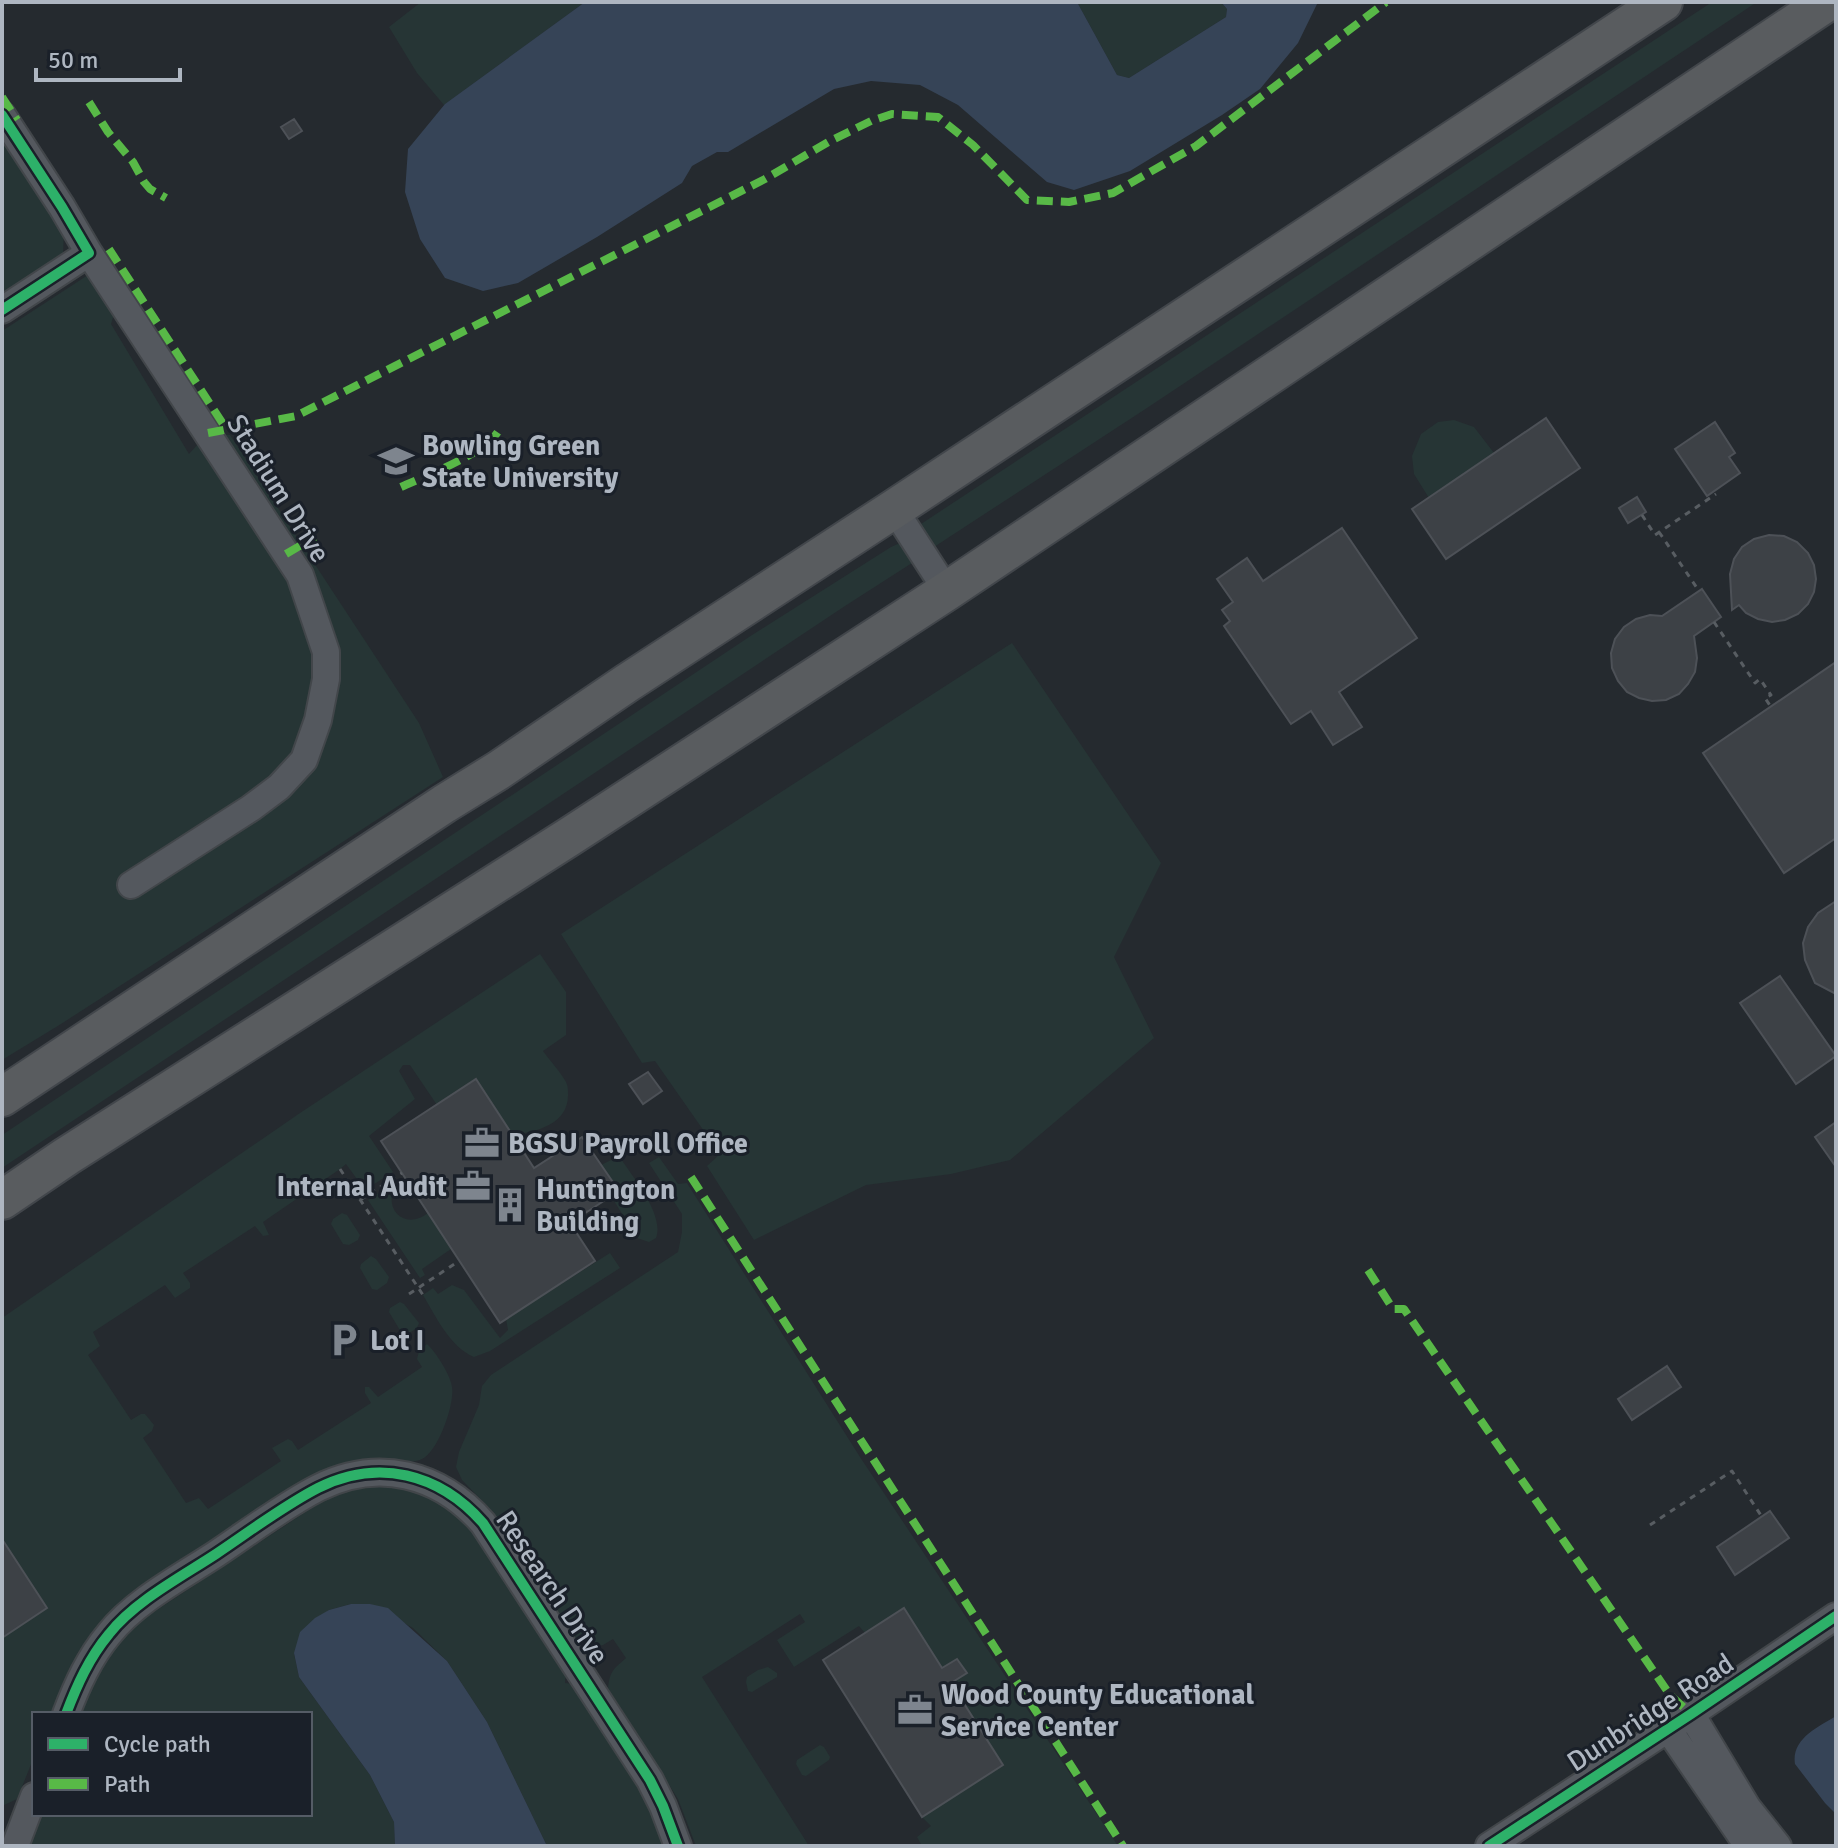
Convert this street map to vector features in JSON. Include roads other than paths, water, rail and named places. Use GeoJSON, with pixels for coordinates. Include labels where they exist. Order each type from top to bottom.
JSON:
{"type":"FeatureCollection","features":[{"type":"Feature","properties":{"kind":"highway"},"geometry":{"type":"LineString","coordinates":[[2,1097],[1663,2]]}},
{"type":"Feature","properties":{"kind":"highway"},"geometry":{"type":"LineString","coordinates":[[2,1200],[947,591],[1827,2]]}},
{"type":"Feature","properties":{"kind":"highway"},"geometry":{"type":"LineString","coordinates":[[2,1091],[100,1031]]}},
{"type":"Feature","properties":{"kind":"street","name":"Stadium Drive"},"geometry":{"type":"LineString","coordinates":[[2,115],[300,575],[326,652],[326,679],[318,720],[304,760],[279,787],[251,808],[131,885]]}},
{"type":"Feature","properties":{"kind":"street"},"geometry":{"type":"LineString","coordinates":[[2,310],[89,253]]}},
{"type":"Feature","properties":{"kind":"street"},"geometry":{"type":"LineString","coordinates":[[894,509],[947,591]]}},
{"type":"Feature","properties":{"kind":"street","name":"Research Drive"},"geometry":{"type":"LineString","coordinates":[[67,1712],[100,1645],[118,1623],[146,1600],[318,1488],[358,1474],[386,1472],[414,1476],[452,1494],[483,1523],[650,1780],[678,1846]]}},
{"type":"Feature","properties":{"kind":"street","name":"Dunbridge Road"},"geometry":{"type":"LineString","coordinates":[[1489,1846],[1836,1616]]}},
{"type":"Feature","properties":{"kind":"street"},"geometry":{"type":"LineString","coordinates":[[1691,1714],[1747,1807],[1778,1846]]}},
{"type":"Feature","properties":{"kind":"street"},"geometry":{"type":"LineString","coordinates":[[1668,1729],[1748,1846]]}},
{"type":"Feature","properties":{"kind":"street"},"geometry":{"type":"LineString","coordinates":[[15,1846],[32,1801]]}},
{"type":"Feature","properties":{"kind":"water"},"geometry":{"type":"Polygon","coordinates":[[[585,2],[1077,2],[1117,75],[1129,78],[1226,17],[1227,9],[1221,2],[1318,2],[1298,43],[1260,89],[1130,171],[1074,190],[1047,182],[958,105],[920,85],[871,81],[834,89],[728,152],[717,152],[692,166],[682,183],[518,283],[483,291],[445,278],[420,239],[405,192],[408,149],[445,104],[585,2]]]}},
{"type":"Feature","properties":{"kind":"water"},"geometry":{"type":"Polygon","coordinates":[[[351,1604],[388,1608],[447,1661],[487,1722],[547,1846],[395,1846],[394,1822],[370,1775],[299,1677],[294,1653],[300,1632],[315,1618],[351,1604]]]}},
{"type":"Feature","properties":{"kind":"water"},"geometry":{"type":"Polygon","coordinates":[[[1836,1716],[1836,1814],[1795,1764],[1795,1755],[1807,1735],[1836,1716]]]}},
{"type":"Feature","properties":{"kind":"place","name":"Bowling Green State University"},"geometry":{"type":"Point","coordinates":[396,461]}},
{"type":"Feature","properties":{"kind":"place","name":"BGSU Payroll Office"},"geometry":{"type":"Point","coordinates":[482,1143]}},
{"type":"Feature","properties":{"kind":"place","name":"Internal Audit"},"geometry":{"type":"Point","coordinates":[473,1186]}},
{"type":"Feature","properties":{"kind":"place","name":"Huntington Building"},"geometry":{"type":"Point","coordinates":[510,1205]}},
{"type":"Feature","properties":{"kind":"place","name":"Lot I"},"geometry":{"type":"Point","coordinates":[344,1340]}},
{"type":"Feature","properties":{"kind":"place","name":"Wood County Educational Service Center"},"geometry":{"type":"Point","coordinates":[915,1710]}}]}
